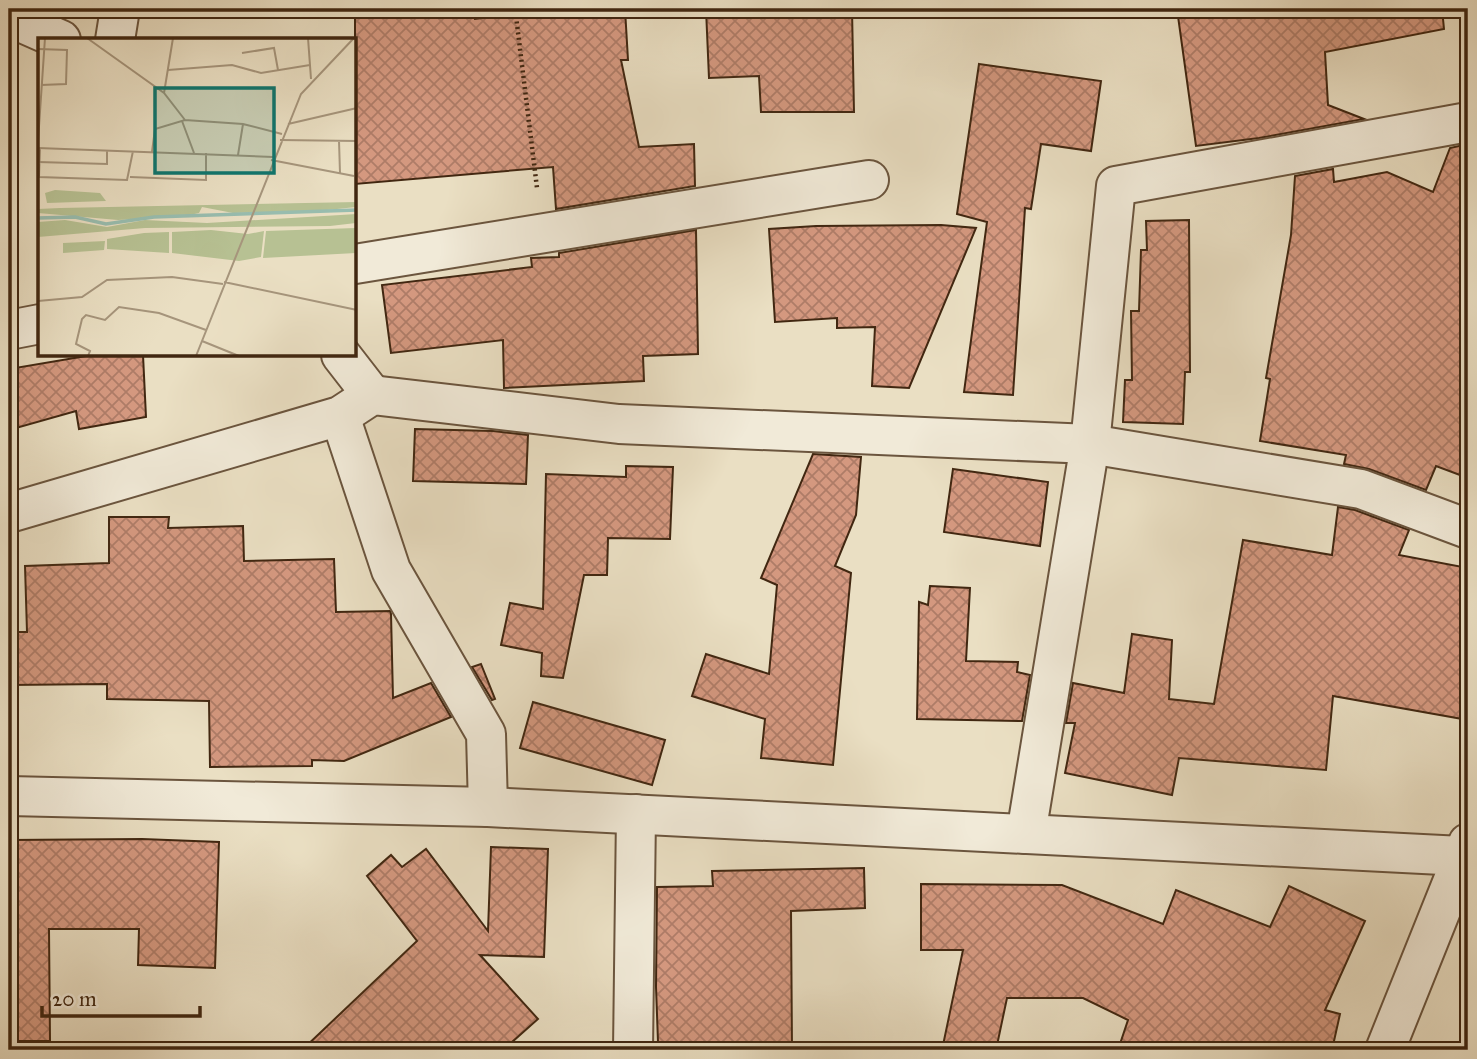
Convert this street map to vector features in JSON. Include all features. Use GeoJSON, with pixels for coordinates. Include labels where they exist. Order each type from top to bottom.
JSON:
{"type":"FeatureCollection","features":[{"type":"Feature","properties":{"kind":"street"},"geometry":{"type":"LineString","coordinates":[[115,38],[120,9]]}},
{"type":"Feature","properties":{"kind":"street"},"geometry":{"type":"LineString","coordinates":[[9,17],[56,38]]}},
{"type":"Feature","properties":{"kind":"street"},"geometry":{"type":"LineString","coordinates":[[1026,835],[1090,444],[1116,186],[1468,122]]}},
{"type":"Feature","properties":{"kind":"street"},"geometry":{"type":"LineString","coordinates":[[357,264],[869,180]]}},
{"type":"Feature","properties":{"kind":"street"},"geometry":{"type":"LineString","coordinates":[[9,330],[38,324]]}},
{"type":"Feature","properties":{"kind":"street"},"geometry":{"type":"LineString","coordinates":[[343,357],[372,396]]}},
{"type":"Feature","properties":{"kind":"street"},"geometry":{"type":"LineString","coordinates":[[9,513],[340,416],[372,396],[619,424],[1090,444],[1361,489],[1468,528]]}},
{"type":"Feature","properties":{"kind":"street"},"geometry":{"type":"LineString","coordinates":[[340,416],[391,570],[486,733],[488,807]]}},
{"type":"Feature","properties":{"kind":"street"},"geometry":{"type":"LineString","coordinates":[[9,796],[488,807],[1026,835],[1465,850],[1457,899],[1384,1050]]}},
{"type":"Feature","properties":{"kind":"street"},"geometry":{"type":"LineString","coordinates":[[633,1050],[636,814]]}},
{"type":"Feature","properties":{"kind":"path"},"geometry":{"type":"LineString","coordinates":[[516,16],[542,234]]}},
{"type":"Feature","properties":{"kind":"building"},"geometry":{"type":"Polygon","coordinates":[[[355,9],[473,9],[475,19],[551,9],[625,9],[628,60],[621,60],[639,147],[694,144],[695,186],[556,209],[553,167],[357,184],[355,9]]]}},
{"type":"Feature","properties":{"kind":"building"},"geometry":{"type":"Polygon","coordinates":[[[706,9],[852,9],[854,112],[761,112],[759,76],[709,78],[706,9]]]}},
{"type":"Feature","properties":{"kind":"building"},"geometry":{"type":"Polygon","coordinates":[[[1177,9],[1442,9],[1444,29],[1325,52],[1328,105],[1364,119],[1196,146],[1177,9]]]}},
{"type":"Feature","properties":{"kind":"building"},"geometry":{"type":"Polygon","coordinates":[[[979,64],[1101,81],[1091,151],[1041,144],[1031,209],[1025,208],[1013,395],[964,392],[987,222],[957,214],[979,64]]]}},
{"type":"Feature","properties":{"kind":"building"},"geometry":{"type":"Polygon","coordinates":[[[1468,144],[1468,478],[1436,466],[1426,490],[1369,469],[1344,464],[1346,455],[1260,441],[1270,379],[1266,378],[1291,235],[1295,176],[1333,169],[1334,182],[1387,172],[1433,192],[1450,148],[1468,144]]]}},
{"type":"Feature","properties":{"kind":"building"},"geometry":{"type":"Polygon","coordinates":[[[1189,220],[1190,372],[1185,372],[1183,424],[1123,422],[1125,380],[1132,380],[1131,311],[1139,311],[1141,250],[1147,250],[1146,221],[1189,220]]]}},
{"type":"Feature","properties":{"kind":"building"},"geometry":{"type":"Polygon","coordinates":[[[941,225],[976,228],[909,388],[872,386],[875,327],[837,328],[837,318],[775,322],[769,229],[941,225]]]}},
{"type":"Feature","properties":{"kind":"building"},"geometry":{"type":"Polygon","coordinates":[[[696,230],[698,354],[643,356],[644,381],[504,388],[503,340],[391,353],[382,285],[532,267],[531,258],[559,257],[559,253],[696,230]]]}},
{"type":"Feature","properties":{"kind":"building"},"geometry":{"type":"Polygon","coordinates":[[[80,357],[143,357],[146,417],[79,429],[76,411],[9,430],[9,369],[80,357]]]}},
{"type":"Feature","properties":{"kind":"building"},"geometry":{"type":"Polygon","coordinates":[[[415,429],[493,431],[528,435],[526,484],[413,481],[415,429]]]}},
{"type":"Feature","properties":{"kind":"building"},"geometry":{"type":"Polygon","coordinates":[[[813,454],[861,457],[856,515],[835,566],[851,573],[833,765],[761,758],[765,719],[692,696],[706,654],[769,674],[777,585],[761,578],[813,454]]]}},
{"type":"Feature","properties":{"kind":"building"},"geometry":{"type":"Polygon","coordinates":[[[626,466],[673,467],[670,539],[608,538],[607,575],[584,575],[563,678],[541,676],[542,653],[501,645],[510,603],[543,609],[546,474],[626,477],[626,466]]]}},
{"type":"Feature","properties":{"kind":"building"},"geometry":{"type":"Polygon","coordinates":[[[953,469],[1048,482],[1040,546],[944,532],[953,469]]]}},
{"type":"Feature","properties":{"kind":"building"},"geometry":{"type":"Polygon","coordinates":[[[1338,507],[1355,510],[1409,530],[1399,555],[1468,568],[1468,720],[1333,696],[1326,770],[1179,758],[1172,795],[1065,773],[1075,723],[1066,723],[1073,683],[1124,693],[1132,634],[1172,640],[1169,699],[1214,704],[1243,540],[1332,555],[1338,507]]]}},
{"type":"Feature","properties":{"kind":"building"},"geometry":{"type":"Polygon","coordinates":[[[109,517],[169,517],[168,528],[243,526],[244,561],[334,559],[336,612],[390,611],[393,698],[431,683],[451,717],[344,761],[312,760],[312,766],[210,767],[209,701],[107,699],[107,684],[9,685],[9,632],[27,632],[25,566],[109,563],[109,517]]]}},
{"type":"Feature","properties":{"kind":"building"},"geometry":{"type":"Polygon","coordinates":[[[930,586],[970,588],[966,661],[1018,662],[1017,672],[1030,675],[1022,721],[917,719],[919,602],[928,605],[930,586]]]}},
{"type":"Feature","properties":{"kind":"building"},"geometry":{"type":"Polygon","coordinates":[[[481,664],[495,699],[492,700],[472,667],[481,664]]]}},
{"type":"Feature","properties":{"kind":"building"},"geometry":{"type":"Polygon","coordinates":[[[533,702],[665,740],[652,785],[520,748],[533,702]]]}},
{"type":"Feature","properties":{"kind":"building"},"geometry":{"type":"Polygon","coordinates":[[[142,839],[219,842],[215,968],[138,965],[139,929],[49,929],[50,1041],[9,1041],[9,840],[142,839]]]}},
{"type":"Feature","properties":{"kind":"building"},"geometry":{"type":"Polygon","coordinates":[[[491,847],[548,849],[544,957],[480,955],[538,1019],[503,1050],[302,1050],[417,941],[367,876],[391,855],[402,867],[426,849],[488,931],[491,847]]]}},
{"type":"Feature","properties":{"kind":"building"},"geometry":{"type":"Polygon","coordinates":[[[864,868],[865,908],[791,911],[792,1050],[694,1050],[694,1042],[658,1042],[657,887],[713,886],[712,871],[864,868]]]}},
{"type":"Feature","properties":{"kind":"building"},"geometry":{"type":"Polygon","coordinates":[[[921,884],[1062,885],[1163,924],[1176,890],[1270,927],[1289,886],[1365,921],[1325,1010],[1340,1014],[1332,1050],[1118,1050],[1128,1020],[1083,998],[1007,998],[996,1050],[942,1050],[963,950],[921,950],[921,884]]]}}]}
